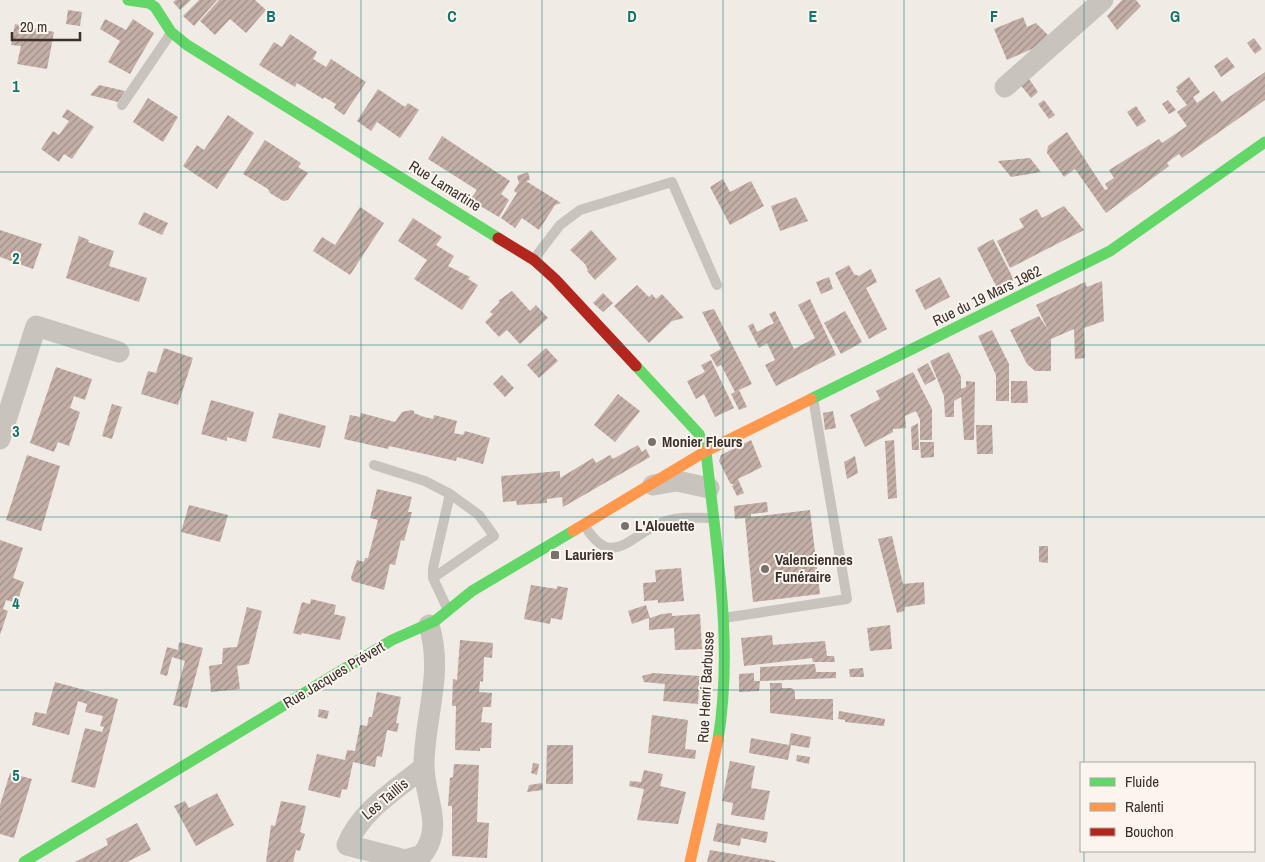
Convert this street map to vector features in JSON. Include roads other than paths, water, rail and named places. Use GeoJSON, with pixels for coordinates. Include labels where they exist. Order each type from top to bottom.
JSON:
{"type":"FeatureCollection","features":[{"type":"Feature","properties":{"kind":"street","name":"Rue Lamartine"},"geometry":{"type":"LineString","coordinates":[[128,0],[155,7],[171,32],[187,45],[534,260],[555,279],[693,427],[699,434],[706,451]]}},
{"type":"Feature","properties":{"kind":"street"},"geometry":{"type":"LineString","coordinates":[[1005,87],[1103,0]]}},
{"type":"Feature","properties":{"kind":"street","name":"Rue du 19 Mars 1962"},"geometry":{"type":"LineString","coordinates":[[706,451],[1110,251],[1265,142]]}},
{"type":"Feature","properties":{"kind":"street"},"geometry":{"type":"LineString","coordinates":[[0,439],[36,326],[119,352]]}},
{"type":"Feature","properties":{"kind":"street","name":"Rue Jacques Prévert"},"geometry":{"type":"LineString","coordinates":[[24,862],[392,640],[429,625],[472,591],[706,451]]}},
{"type":"Feature","properties":{"kind":"street","name":"Rue Henri Barbusse"},"geometry":{"type":"LineString","coordinates":[[690,862],[712,776],[720,731],[725,662],[723,618],[706,451]]}},
{"type":"Feature","properties":{"kind":"street","name":"Rue Jacques Prévert"},"geometry":{"type":"LineString","coordinates":[[643,488],[677,481],[709,488]]}},
{"type":"Feature","properties":{"kind":"street","name":"Les Taillis"},"geometry":{"type":"LineString","coordinates":[[424,767],[365,815],[353,831],[347,845],[405,860],[422,856],[431,840],[433,814],[424,767],[436,666],[434,641],[429,625]]}},
{"type":"Feature","properties":{"kind":"lane"},"geometry":{"type":"LineString","coordinates":[[122,105],[171,32]]}},
{"type":"Feature","properties":{"kind":"lane"},"geometry":{"type":"LineString","coordinates":[[534,260],[560,225],[580,210],[672,182],[717,285]]}},
{"type":"Feature","properties":{"kind":"lane"},"geometry":{"type":"LineString","coordinates":[[723,618],[847,599],[813,398]]}},
{"type":"Feature","properties":{"kind":"lane"},"geometry":{"type":"LineString","coordinates":[[374,465],[426,480],[450,494],[479,515],[494,536],[433,578]]}},
{"type":"Feature","properties":{"kind":"lane"},"geometry":{"type":"LineString","coordinates":[[448,611],[433,578],[434,560],[450,494]]}},
{"type":"Feature","properties":{"kind":"lane"},"geometry":{"type":"LineString","coordinates":[[584,524],[596,542],[609,549],[620,546],[664,521],[682,517],[713,518]]}},
{"type":"Feature","properties":{"kind":"place","name":"Monier Fleurs"},"geometry":{"type":"Point","coordinates":[652,442]}},
{"type":"Feature","properties":{"kind":"place","name":"L'Alouette"},"geometry":{"type":"Point","coordinates":[625,526]}},
{"type":"Feature","properties":{"kind":"place","name":"Lauriers"},"geometry":{"type":"Point","coordinates":[555,555]}},
{"type":"Feature","properties":{"kind":"place","name":"Valenciennes Funéraire"},"geometry":{"type":"Point","coordinates":[765,569]}}]}
